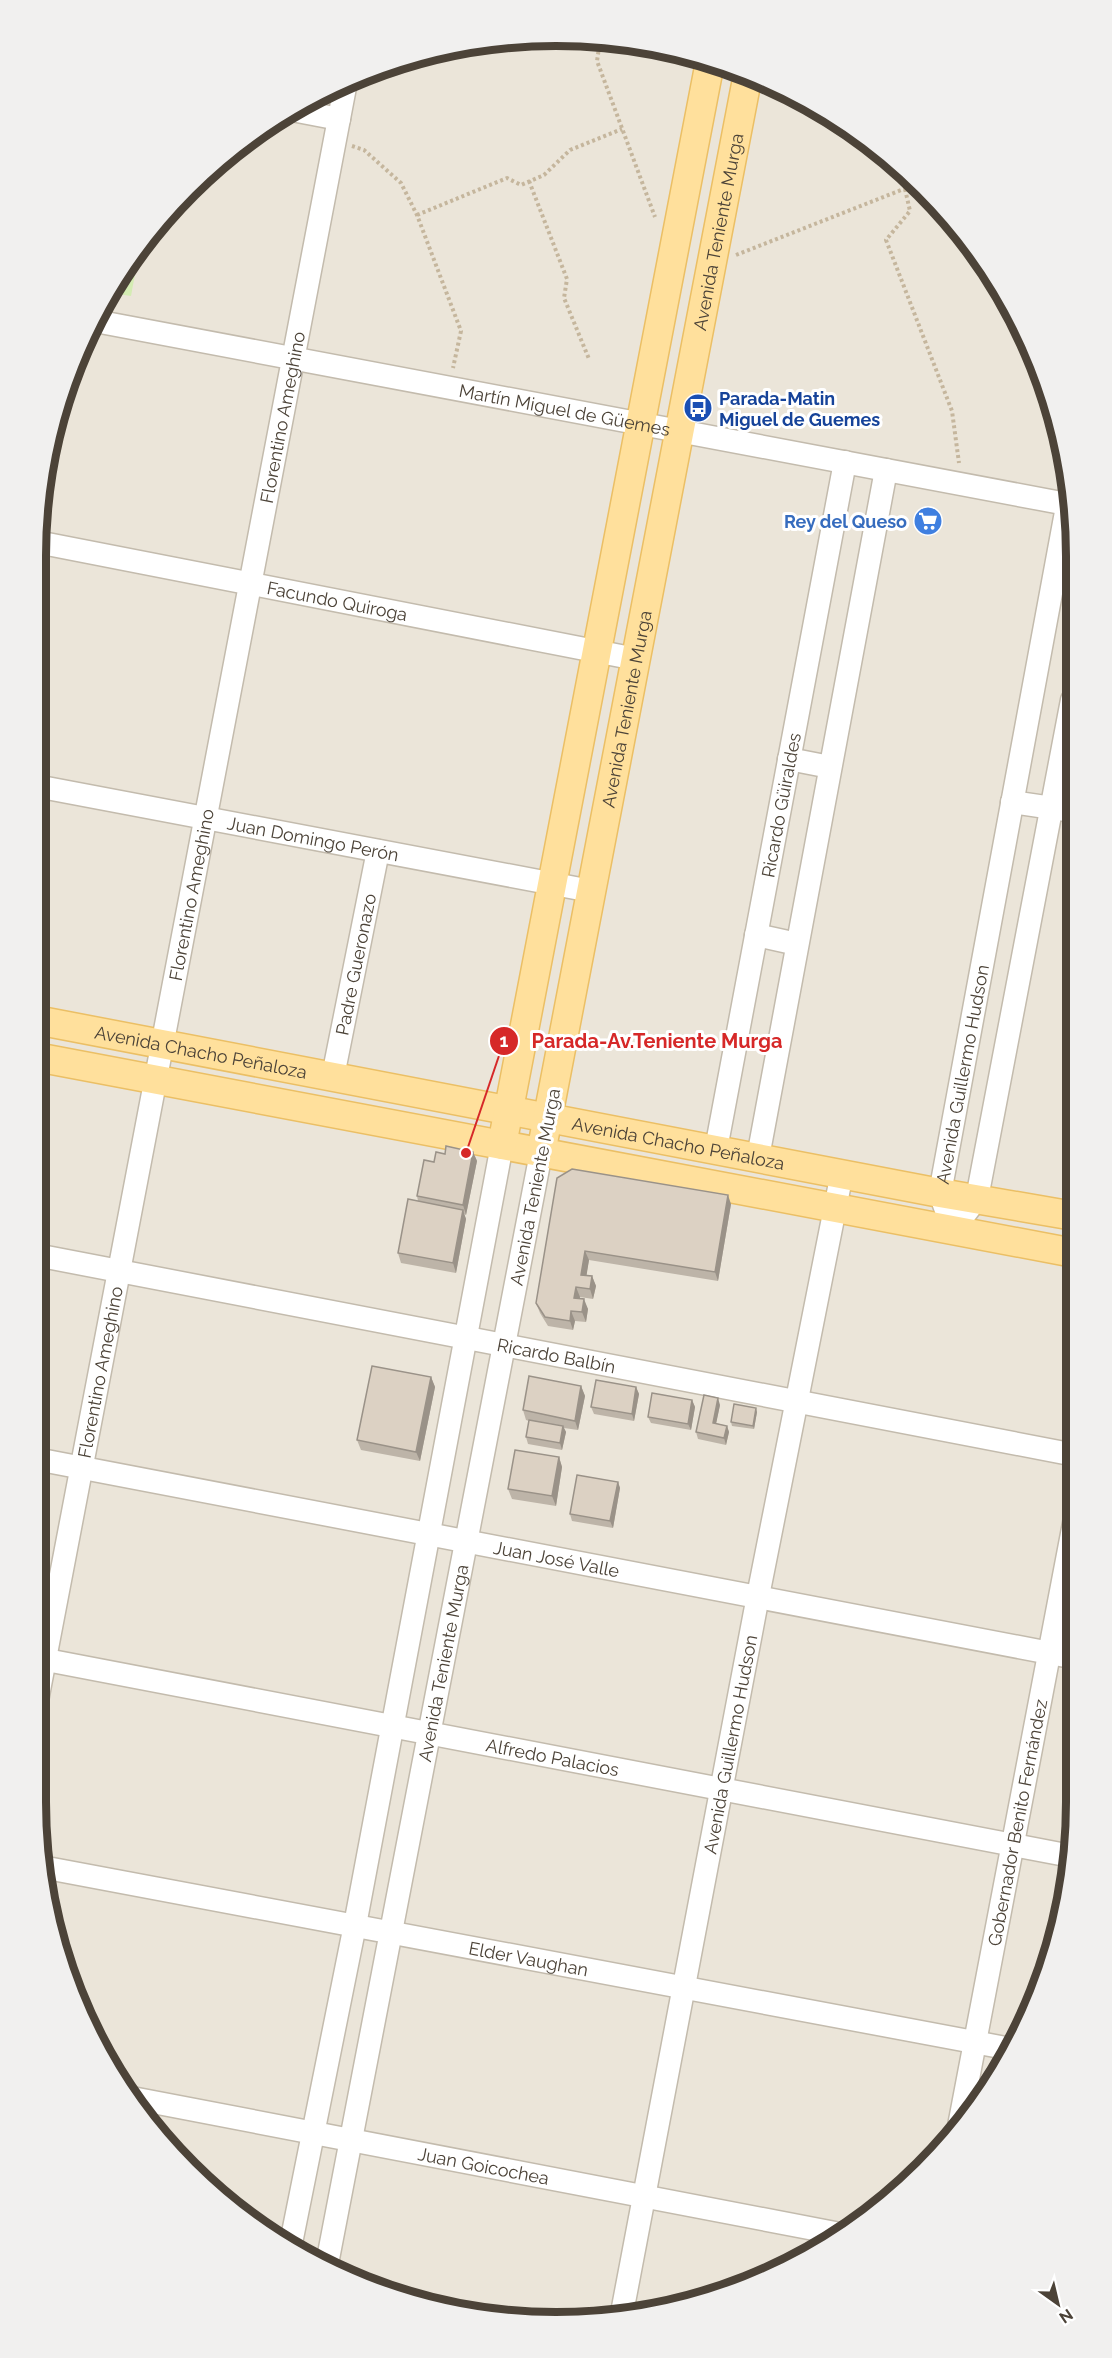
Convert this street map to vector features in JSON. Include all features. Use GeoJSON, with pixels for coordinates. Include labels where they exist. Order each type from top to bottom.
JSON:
{"type":"FeatureCollection","features":[{"type":"Feature","properties":{"kind":"main road"},"geometry":{"type":"LineString","coordinates":[[502,1145],[708,70]]}},
{"type":"Feature","properties":{"kind":"main road","name":"Avenida Teniente Murga"},"geometry":{"type":"LineString","coordinates":[[541,1153],[746,83]]}},
{"type":"Feature","properties":{"kind":"main road","name":"Avenida Chacho Peñaloza"},"geometry":{"type":"LineString","coordinates":[[46,1022],[1066,1215]]}},
{"type":"Feature","properties":{"kind":"main road","name":"Avenida Chacho Peñaloza"},"geometry":{"type":"LineString","coordinates":[[46,1060],[1066,1251]]}},
{"type":"Feature","properties":{"kind":"street","name":"Florentino Ameghino"},"geometry":{"type":"LineString","coordinates":[[46,1631],[81,1468],[344,93]]}},
{"type":"Feature","properties":{"kind":"street"},"geometry":{"type":"LineString","coordinates":[[302,114],[337,129]]}},
{"type":"Feature","properties":{"kind":"street","name":"Martín Miguel de Güemes"},"geometry":{"type":"LineString","coordinates":[[103,323],[885,470],[962,484],[1062,497]]}},
{"type":"Feature","properties":{"kind":"street","name":"Ricardo Güiraldes"},"geometry":{"type":"LineString","coordinates":[[716,1149],[845,462]]}},
{"type":"Feature","properties":{"kind":"street"},"geometry":{"type":"LineString","coordinates":[[758,1157],[885,470]]}},
{"type":"Feature","properties":{"kind":"street","name":"Avenida Guillermo Hudson"},"geometry":{"type":"LineString","coordinates":[[953,1230],[939,1192],[1064,528]]}},
{"type":"Feature","properties":{"kind":"street","name":"Facundo Quiroga"},"geometry":{"type":"LineString","coordinates":[[47,544],[636,659]]}},
{"type":"Feature","properties":{"kind":"street"},"geometry":{"type":"LineString","coordinates":[[789,759],[830,767]]}},
{"type":"Feature","properties":{"kind":"street"},"geometry":{"type":"LineString","coordinates":[[953,1230],[977,1198],[1062,809],[1066,765]]}},
{"type":"Feature","properties":{"kind":"street","name":"Juan Domingo Perón"},"geometry":{"type":"LineString","coordinates":[[46,789],[591,891]]}},
{"type":"Feature","properties":{"kind":"street"},"geometry":{"type":"LineString","coordinates":[[1012,802],[1062,809]]}},
{"type":"Feature","properties":{"kind":"street","name":"Padre Gueronazo"},"geometry":{"type":"LineString","coordinates":[[333,1076],[378,851]]}},
{"type":"Feature","properties":{"kind":"street"},"geometry":{"type":"LineString","coordinates":[[756,935],[798,944]]}},
{"type":"Feature","properties":{"kind":"street"},"geometry":{"type":"LineString","coordinates":[[292,2238],[355,1925],[502,1145]]}},
{"type":"Feature","properties":{"kind":"street","name":"Avenida Teniente Murga"},"geometry":{"type":"LineString","coordinates":[[328,2258],[541,1153]]}},
{"type":"Feature","properties":{"kind":"street","name":"Avenida Guillermo Hudson"},"geometry":{"type":"LineString","coordinates":[[623,2307],[758,1596],[842,1173]]}},
{"type":"Feature","properties":{"kind":"street","name":"Ricardo Balbín"},"geometry":{"type":"LineString","coordinates":[[46,1257],[1066,1453]]}},
{"type":"Feature","properties":{"kind":"street","name":"Juan José Valle"},"geometry":{"type":"LineString","coordinates":[[46,1461],[1066,1656]]}},
{"type":"Feature","properties":{"kind":"street","name":"Gobernador Benito Fernández"},"geometry":{"type":"LineString","coordinates":[[962,2109],[1066,1565]]}},
{"type":"Feature","properties":{"kind":"street","name":"Alfredo Palacios"},"geometry":{"type":"LineString","coordinates":[[46,1660],[1062,1854]]}},
{"type":"Feature","properties":{"kind":"street","name":"Elder Vaughan"},"geometry":{"type":"LineString","coordinates":[[51,1869],[1002,2047]]}},
{"type":"Feature","properties":{"kind":"street","name":"Juan Goicochea"},"geometry":{"type":"LineString","coordinates":[[142,2099],[829,2232]]}},
{"type":"Feature","properties":{"kind":"path"},"geometry":{"type":"LineString","coordinates":[[599,49],[597,61],[656,219],[675,243]]}},
{"type":"Feature","properties":{"kind":"path"},"geometry":{"type":"LineString","coordinates":[[337,129],[401,183],[417,215],[461,332],[448,387]]}},
{"type":"Feature","properties":{"kind":"path"},"geometry":{"type":"LineString","coordinates":[[417,215],[507,178],[520,185],[529,182],[544,175],[570,150],[622,129]]}},
{"type":"Feature","properties":{"kind":"path"},"geometry":{"type":"LineString","coordinates":[[529,182],[567,279],[564,298],[588,359]]}},
{"type":"Feature","properties":{"kind":"path"},"geometry":{"type":"LineString","coordinates":[[712,264],[905,189],[910,211],[886,240],[952,411],[962,484]]}},
{"type":"Feature","properties":{"kind":"shaded area"},"geometry":{"type":"Polygon","coordinates":[[[556,46],[655,56],[688,64],[751,85],[811,115],[866,152],[916,196],[960,246],[997,301],[1027,361],[1048,424],[1061,489],[1066,556],[1066,1802],[1056,1901],[1048,1934],[1027,1997],[997,2057],[980,2085],[939,2138],[892,2185],[839,2226],[811,2243],[751,2273],[688,2294],[655,2302],[556,2312],[457,2302],[424,2294],[361,2273],[301,2243],[273,2226],[220,2185],[173,2138],[132,2085],[115,2057],[85,1997],[64,1934],[56,1901],[46,1802],[46,556],[56,457],[64,424],[85,361],[115,301],[132,273],[173,220],[196,196],[220,173],[273,132],[301,115],[361,85],[424,64],[457,56],[556,46]]]}},
{"type":"Feature","properties":{"kind":"green space"},"geometry":{"type":"Polygon","coordinates":[[[136,267],[131,296],[119,294],[136,267]]]}},
{"type":"Feature","properties":{"kind":"building"},"geometry":{"type":"Polygon","coordinates":[[[446,1146],[473,1152],[463,1205],[417,1196],[424,1160],[434,1162],[436,1152],[445,1154],[446,1146]]]}},
{"type":"Feature","properties":{"kind":"building"},"geometry":{"type":"Polygon","coordinates":[[[572,1169],[728,1195],[715,1272],[585,1251],[581,1275],[592,1276],[590,1289],[576,1287],[574,1298],[584,1299],[582,1312],[571,1311],[570,1321],[545,1317],[536,1303],[557,1178],[572,1169]]]}},
{"type":"Feature","properties":{"kind":"building"},"geometry":{"type":"Polygon","coordinates":[[[408,1199],[463,1210],[453,1263],[398,1253],[408,1199]]]}},
{"type":"Feature","properties":{"kind":"building"},"geometry":{"type":"Polygon","coordinates":[[[372,1366],[431,1377],[416,1452],[357,1440],[372,1366]]]}},
{"type":"Feature","properties":{"kind":"building"},"geometry":{"type":"Polygon","coordinates":[[[529,1376],[581,1386],[575,1421],[523,1410],[529,1376]]]}},
{"type":"Feature","properties":{"kind":"building"},"geometry":{"type":"Polygon","coordinates":[[[596,1380],[636,1387],[632,1414],[591,1407],[596,1380]]]}},
{"type":"Feature","properties":{"kind":"building"},"geometry":{"type":"Polygon","coordinates":[[[652,1393],[692,1400],[688,1424],[648,1417],[652,1393]]]}},
{"type":"Feature","properties":{"kind":"building"},"geometry":{"type":"Polygon","coordinates":[[[704,1395],[718,1398],[713,1423],[727,1426],[724,1438],[696,1432],[704,1395]]]}},
{"type":"Feature","properties":{"kind":"building"},"geometry":{"type":"Polygon","coordinates":[[[734,1404],[756,1408],[753,1426],[731,1422],[734,1404]]]}},
{"type":"Feature","properties":{"kind":"building"},"geometry":{"type":"Polygon","coordinates":[[[529,1420],[563,1426],[560,1443],[526,1437],[529,1420]]]}},
{"type":"Feature","properties":{"kind":"building"},"geometry":{"type":"Polygon","coordinates":[[[515,1450],[559,1457],[552,1496],[508,1489],[515,1450]]]}},
{"type":"Feature","properties":{"kind":"building"},"geometry":{"type":"Polygon","coordinates":[[[577,1475],[618,1482],[610,1521],[570,1514],[577,1475]]]}},
{"type":"Feature","properties":{"kind":"place","name":"Parada-Matin Miguel de Guemes"},"geometry":{"type":"Point","coordinates":[698,408]}},
{"type":"Feature","properties":{"kind":"place","name":"Rey del Queso"},"geometry":{"type":"Point","coordinates":[928,521]}},
{"type":"Feature","properties":{"kind":"place","name":"Parada-Av.Teniente Murga"},"geometry":{"type":"Point","coordinates":[466,1153]}}]}
